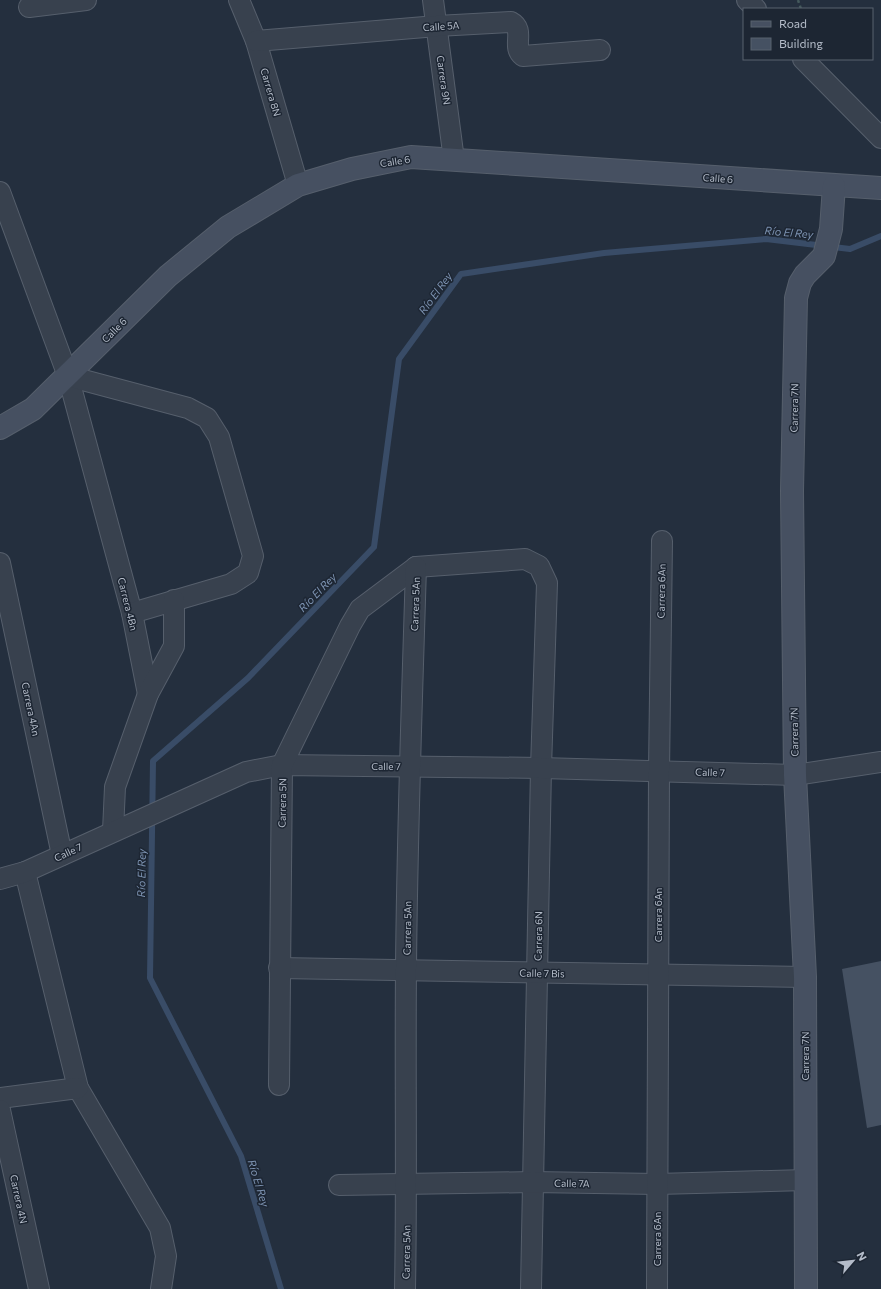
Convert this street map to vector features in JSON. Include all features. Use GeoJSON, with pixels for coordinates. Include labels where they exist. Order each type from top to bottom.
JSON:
{"type":"FeatureCollection","features":[{"type":"Feature","properties":{"kind":"street"},"geometry":{"type":"LineString","coordinates":[[29,7],[86,0]]}},
{"type":"Feature","properties":{"kind":"street","name":"Carrera 8N"},"geometry":{"type":"LineString","coordinates":[[239,0],[256,41],[298,185]]}},
{"type":"Feature","properties":{"kind":"street","name":"Carrera 9N"},"geometry":{"type":"LineString","coordinates":[[433,0],[454,160]]}},
{"type":"Feature","properties":{"kind":"street"},"geometry":{"type":"LineString","coordinates":[[746,0],[755,8]]}},
{"type":"Feature","properties":{"kind":"street","name":"Calle 5A"},"geometry":{"type":"LineString","coordinates":[[256,41],[437,26],[511,22],[516,24],[518,29],[518,50],[523,56],[600,50]]}},
{"type":"Feature","properties":{"kind":"street"},"geometry":{"type":"LineString","coordinates":[[804,60],[881,138]]}},
{"type":"Feature","properties":{"kind":"street","name":"Calle 6"},"geometry":{"type":"LineString","coordinates":[[0,428],[33,409],[174,272],[228,227],[298,185],[352,169],[411,157],[881,188]]}},
{"type":"Feature","properties":{"kind":"street","name":"Carrera 7N"},"geometry":{"type":"LineString","coordinates":[[806,1289],[804,977],[795,775],[792,492],[796,298],[800,283],[805,275],[824,256],[831,229],[834,186]]}},
{"type":"Feature","properties":{"kind":"street","name":"Carrera 4Bn"},"geometry":{"type":"LineString","coordinates":[[0,192],[68,376],[132,613],[148,694]]}},
{"type":"Feature","properties":{"kind":"street"},"geometry":{"type":"LineString","coordinates":[[68,376],[188,408],[207,418],[219,437],[253,556],[248,573],[231,584],[132,613]]}},
{"type":"Feature","properties":{"kind":"street","name":"Carrera 6An"},"geometry":{"type":"LineString","coordinates":[[657,1289],[657,974],[662,541]]}},
{"type":"Feature","properties":{"kind":"street","name":"Carrera 6N"},"geometry":{"type":"LineString","coordinates":[[416,567],[525,559],[539,566],[547,583],[541,768],[531,1289]]}},
{"type":"Feature","properties":{"kind":"street","name":"Carrera 4An"},"geometry":{"type":"LineString","coordinates":[[0,563],[62,855]]}},
{"type":"Feature","properties":{"kind":"street","name":"Carrera 5N"},"geometry":{"type":"LineString","coordinates":[[279,1085],[282,765],[350,626],[360,609],[416,567]]}},
{"type":"Feature","properties":{"kind":"street","name":"Carrera 5An"},"geometry":{"type":"LineString","coordinates":[[405,1289],[407,1184],[406,970],[416,567]]}},
{"type":"Feature","properties":{"kind":"street"},"geometry":{"type":"LineString","coordinates":[[113,831],[115,787],[148,694],[174,646],[174,600]]}},
{"type":"Feature","properties":{"kind":"street","name":"Calle 7"},"geometry":{"type":"LineString","coordinates":[[0,880],[25,872],[246,772],[282,765],[541,768],[795,775],[881,762]]}},
{"type":"Feature","properties":{"kind":"street"},"geometry":{"type":"LineString","coordinates":[[25,872],[78,1088],[160,1228],[166,1256],[161,1289]]}},
{"type":"Feature","properties":{"kind":"street","name":"Calle 7 Bis"},"geometry":{"type":"LineString","coordinates":[[279,968],[804,977]]}},
{"type":"Feature","properties":{"kind":"street"},"geometry":{"type":"LineString","coordinates":[[0,1098],[78,1088]]}},
{"type":"Feature","properties":{"kind":"street","name":"Carrera 4N"},"geometry":{"type":"LineString","coordinates":[[0,1110],[39,1289]]}},
{"type":"Feature","properties":{"kind":"street","name":"Calle 7A"},"geometry":{"type":"LineString","coordinates":[[339,1185],[533,1182],[657,1184],[806,1180]]}},
{"type":"Feature","properties":{"kind":"building"},"geometry":{"type":"Polygon","coordinates":[[[881,961],[881,1125],[867,1128],[842,969],[881,961]]]}},
{"type":"Feature","properties":{"kind":"waterway","name":"Río El Rey"},"geometry":{"type":"LineString","coordinates":[[281,1289],[241,1156],[150,978],[153,761],[248,678],[374,547],[399,359],[461,274],[604,253],[766,239],[850,249],[881,236]]}}]}
